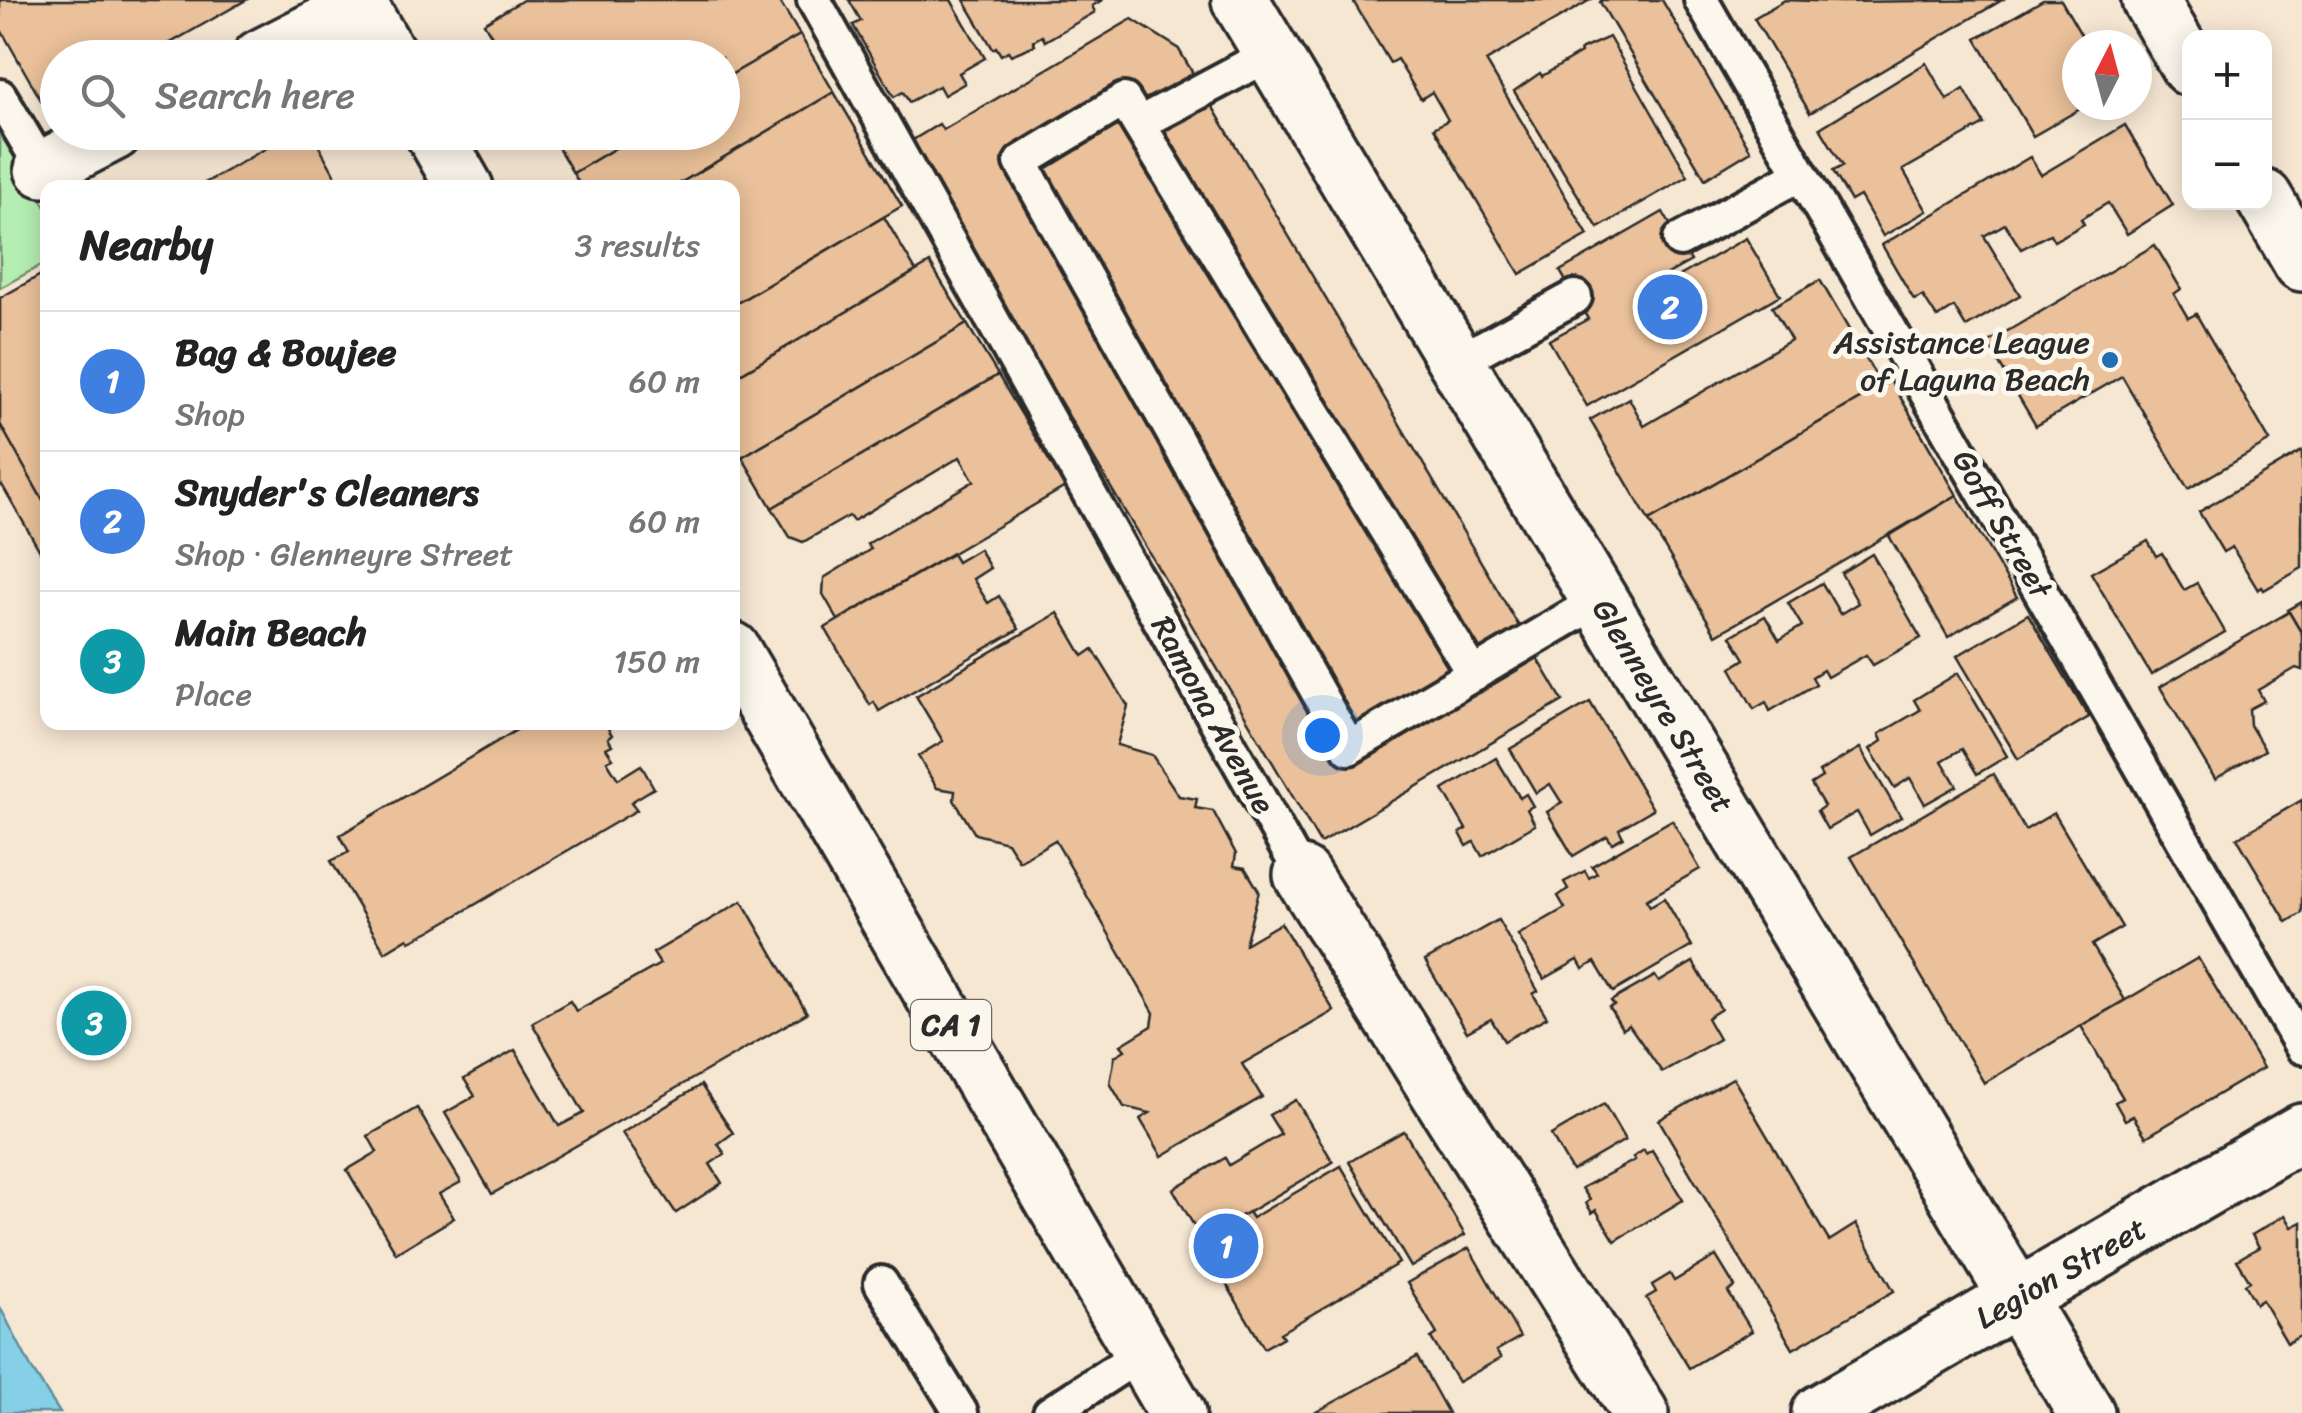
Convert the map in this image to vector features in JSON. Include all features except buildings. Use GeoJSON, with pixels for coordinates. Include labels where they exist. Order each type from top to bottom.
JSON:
{"type":"FeatureCollection","features":[{"type":"Feature","properties":{"kind":"main road","name":"Glenneyre Street"},"geometry":{"type":"LineString","coordinates":[[1240,0],[2086,1413]]}},
{"type":"Feature","properties":{"kind":"main road"},"geometry":{"type":"LineString","coordinates":[[2150,0],[2182,54]]}},
{"type":"Feature","properties":{"kind":"main road"},"geometry":{"type":"LineString","coordinates":[[293,40],[363,2],[381,40]]}},
{"type":"Feature","properties":{"kind":"main road"},"geometry":{"type":"LineString","coordinates":[[43,169],[79,150]]}},
{"type":"Feature","properties":{"kind":"main road"},"geometry":{"type":"LineString","coordinates":[[443,150],[460,180]]}},
{"type":"Feature","properties":{"kind":"main road"},"geometry":{"type":"LineString","coordinates":[[2271,210],[2302,264]]}},
{"type":"Feature","properties":{"kind":"main road","name":"CA 1"},"geometry":{"type":"LineString","coordinates":[[740,664],[1177,1413]]}},
{"type":"Feature","properties":{"kind":"main road","name":"Ramona Avenue"},"geometry":{"type":"LineString","coordinates":[[1302,874],[1640,1413]]}},
{"type":"Feature","properties":{"kind":"main road","name":"Legion Street"},"geometry":{"type":"LineString","coordinates":[[1820,1413],[2302,1132]]}},
{"type":"Feature","properties":{"kind":"lane","name":"Ramona Avenue"},"geometry":{"type":"LineString","coordinates":[[814,0],[1302,874]]}},
{"type":"Feature","properties":{"kind":"lane","name":"Goff Street"},"geometry":{"type":"LineString","coordinates":[[1701,0],[2302,1047]]}},
{"type":"Feature","properties":{"kind":"lane"},"geometry":{"type":"LineString","coordinates":[[1140,123],[1272,53]]}},
{"type":"Feature","properties":{"kind":"lane"},"geometry":{"type":"LineString","coordinates":[[0,96],[43,169]]}},
{"type":"Feature","properties":{"kind":"lane"},"geometry":{"type":"LineString","coordinates":[[1474,675],[1124,100],[1021,162],[1349,748],[1474,675],[1600,600]]}},
{"type":"Feature","properties":{"kind":"lane"},"geometry":{"type":"LineString","coordinates":[[1680,240],[1801,174]]}},
{"type":"Feature","properties":{"kind":"lane"},"geometry":{"type":"LineString","coordinates":[[1457,362],[1575,297]]}},
{"type":"Feature","properties":{"kind":"lane"},"geometry":{"type":"LineString","coordinates":[[881,1284],[961,1413]]}},
{"type":"Feature","properties":{"kind":"lane"},"geometry":{"type":"LineString","coordinates":[[1050,1413],[1142,1353]]}},
{"type":"Feature","properties":{"kind":"green space"},"geometry":{"type":"Polygon","coordinates":[[[0,132],[40,197],[40,266],[0,288],[0,132]]]}},
{"type":"Feature","properties":{"kind":"water"},"geometry":{"type":"Polygon","coordinates":[[[0,1307],[33,1371],[60,1413],[0,1413],[0,1307]]]}},
{"type":"Feature","properties":{"kind":"place","name":"Snyder's Cleaners"},"geometry":{"type":"Point","coordinates":[1670,307]}},
{"type":"Feature","properties":{"kind":"place","name":"Assistance League of Laguna Beach"},"geometry":{"type":"Point","coordinates":[2110,360]}},
{"type":"Feature","properties":{"kind":"place","name":"Main Beach"},"geometry":{"type":"Point","coordinates":[94,1023]}},
{"type":"Feature","properties":{"kind":"place","name":"Bag & Boujee"},"geometry":{"type":"Point","coordinates":[1226,1246]}}]}
